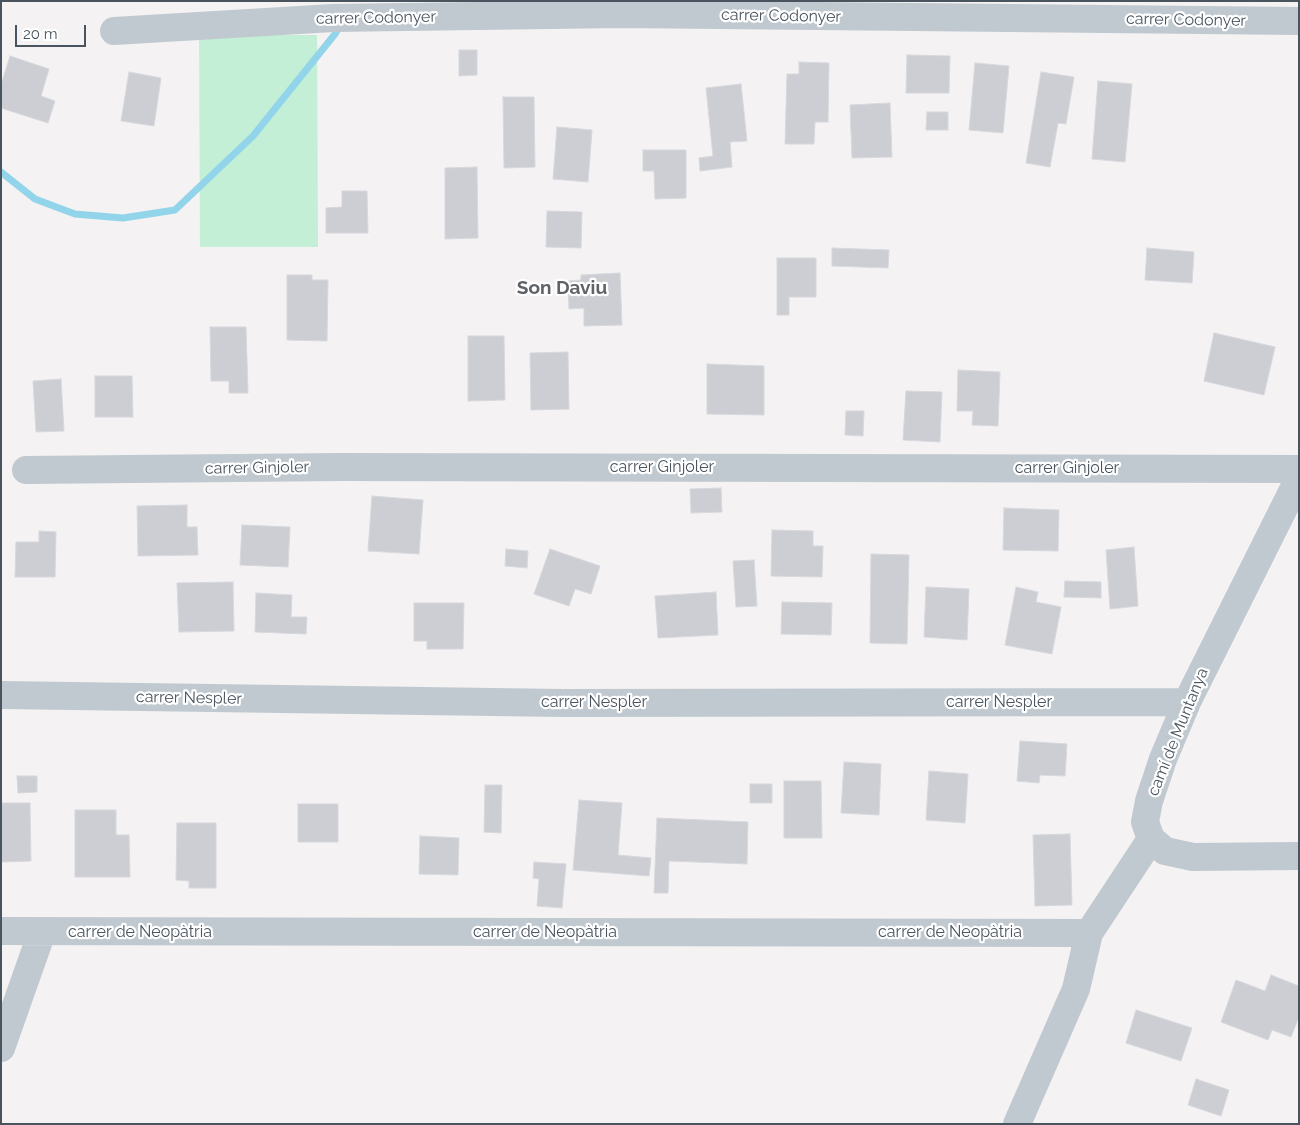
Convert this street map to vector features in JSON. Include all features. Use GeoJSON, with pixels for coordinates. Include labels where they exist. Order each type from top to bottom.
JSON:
{"type":"FeatureCollection","features":[{"type":"Feature","properties":{"kind":"street","name":"carrer Codonyer"},"geometry":{"type":"LineString","coordinates":[[114,31],[334,13],[363,18],[622,14],[1299,21]]}},
{"type":"Feature","properties":{"kind":"street","name":"carrer Ginjoler"},"geometry":{"type":"LineString","coordinates":[[26,470],[341,466],[1299,469]]}},
{"type":"Feature","properties":{"kind":"street","name":"camí de Muntanya"},"geometry":{"type":"LineString","coordinates":[[1151,839],[1145,822],[1149,801],[1163,759],[1187,702],[1299,478]]}},
{"type":"Feature","properties":{"kind":"street","name":"carrer Nespler"},"geometry":{"type":"LineString","coordinates":[[1,695],[564,702],[1187,702]]}},
{"type":"Feature","properties":{"kind":"street"},"geometry":{"type":"LineString","coordinates":[[1017,1124],[1076,989],[1089,932],[1151,839],[1165,851],[1193,857],[1299,856]]}},
{"type":"Feature","properties":{"kind":"street","name":"carrer de Neopàtria"},"geometry":{"type":"LineString","coordinates":[[1,931],[1089,932]]}},
{"type":"Feature","properties":{"kind":"street"},"geometry":{"type":"LineString","coordinates":[[1,1048],[42,932]]}},
{"type":"Feature","properties":{"kind":"green space"},"geometry":{"type":"Polygon","coordinates":[[[199,35],[317,35],[318,247],[200,247],[199,35]]]}},
{"type":"Feature","properties":{"kind":"building"},"geometry":{"type":"Polygon","coordinates":[[[459,50],[477,50],[477,75],[459,76],[459,50]]]}},
{"type":"Feature","properties":{"kind":"building"},"geometry":{"type":"Polygon","coordinates":[[[907,55],[950,56],[949,93],[906,93],[907,55]]]}},
{"type":"Feature","properties":{"kind":"building"},"geometry":{"type":"Polygon","coordinates":[[[10,56],[49,69],[41,96],[55,101],[48,123],[1,108],[1,85],[10,56]]]}},
{"type":"Feature","properties":{"kind":"building"},"geometry":{"type":"Polygon","coordinates":[[[799,62],[829,63],[828,122],[815,122],[814,144],[785,144],[787,74],[799,74],[799,62]]]}},
{"type":"Feature","properties":{"kind":"building"},"geometry":{"type":"Polygon","coordinates":[[[975,63],[1009,66],[1003,133],[969,130],[975,63]]]}},
{"type":"Feature","properties":{"kind":"building"},"geometry":{"type":"Polygon","coordinates":[[[129,72],[161,78],[154,126],[121,121],[129,72]]]}},
{"type":"Feature","properties":{"kind":"building"},"geometry":{"type":"Polygon","coordinates":[[[1041,72],[1074,77],[1066,124],[1058,123],[1050,167],[1026,163],[1041,72]]]}},
{"type":"Feature","properties":{"kind":"building"},"geometry":{"type":"Polygon","coordinates":[[[1098,81],[1132,84],[1125,162],[1092,159],[1098,81]]]}},
{"type":"Feature","properties":{"kind":"building"},"geometry":{"type":"Polygon","coordinates":[[[741,84],[747,141],[730,142],[732,167],[700,171],[699,158],[713,156],[706,88],[741,84]]]}},
{"type":"Feature","properties":{"kind":"building"},"geometry":{"type":"Polygon","coordinates":[[[503,97],[534,97],[535,167],[504,168],[503,97]]]}},
{"type":"Feature","properties":{"kind":"building"},"geometry":{"type":"Polygon","coordinates":[[[890,103],[892,157],[852,158],[850,105],[890,103]]]}},
{"type":"Feature","properties":{"kind":"building"},"geometry":{"type":"Polygon","coordinates":[[[927,112],[948,112],[948,130],[926,130],[927,112]]]}},
{"type":"Feature","properties":{"kind":"building"},"geometry":{"type":"Polygon","coordinates":[[[557,127],[592,130],[588,182],[553,179],[557,127]]]}},
{"type":"Feature","properties":{"kind":"building"},"geometry":{"type":"Polygon","coordinates":[[[643,150],[686,150],[686,198],[655,199],[654,171],[643,171],[643,150]]]}},
{"type":"Feature","properties":{"kind":"building"},"geometry":{"type":"Polygon","coordinates":[[[477,167],[478,238],[445,239],[445,168],[477,167]]]}},
{"type":"Feature","properties":{"kind":"building"},"geometry":{"type":"Polygon","coordinates":[[[342,191],[367,191],[368,233],[326,233],[326,208],[342,207],[342,191]]]}},
{"type":"Feature","properties":{"kind":"building"},"geometry":{"type":"Polygon","coordinates":[[[547,211],[582,212],[581,248],[546,247],[547,211]]]}},
{"type":"Feature","properties":{"kind":"building"},"geometry":{"type":"Polygon","coordinates":[[[832,248],[889,250],[888,268],[832,266],[832,248]]]}},
{"type":"Feature","properties":{"kind":"building"},"geometry":{"type":"Polygon","coordinates":[[[1147,248],[1194,252],[1192,283],[1145,280],[1147,248]]]}},
{"type":"Feature","properties":{"kind":"building"},"geometry":{"type":"Polygon","coordinates":[[[777,258],[816,258],[816,297],[789,297],[789,315],[777,315],[777,258]]]}},
{"type":"Feature","properties":{"kind":"building"},"geometry":{"type":"Polygon","coordinates":[[[620,273],[622,325],[584,326],[584,308],[569,309],[568,281],[581,280],[581,275],[620,273]]]}},
{"type":"Feature","properties":{"kind":"building"},"geometry":{"type":"Polygon","coordinates":[[[287,275],[312,275],[312,280],[328,280],[327,341],[287,340],[287,275]]]}},
{"type":"Feature","properties":{"kind":"building"},"geometry":{"type":"Polygon","coordinates":[[[210,327],[246,327],[248,393],[229,393],[229,381],[211,381],[210,327]]]}},
{"type":"Feature","properties":{"kind":"building"},"geometry":{"type":"Polygon","coordinates":[[[1214,333],[1275,347],[1264,395],[1204,381],[1214,333]]]}},
{"type":"Feature","properties":{"kind":"building"},"geometry":{"type":"Polygon","coordinates":[[[468,336],[504,336],[505,400],[468,401],[468,336]]]}},
{"type":"Feature","properties":{"kind":"building"},"geometry":{"type":"Polygon","coordinates":[[[568,352],[569,409],[531,410],[530,353],[568,352]]]}},
{"type":"Feature","properties":{"kind":"building"},"geometry":{"type":"Polygon","coordinates":[[[707,364],[764,366],[764,415],[707,414],[707,364]]]}},
{"type":"Feature","properties":{"kind":"building"},"geometry":{"type":"Polygon","coordinates":[[[958,370],[1000,372],[998,426],[972,425],[973,411],[957,411],[958,370]]]}},
{"type":"Feature","properties":{"kind":"building"},"geometry":{"type":"Polygon","coordinates":[[[95,376],[132,376],[133,417],[95,417],[95,376]]]}},
{"type":"Feature","properties":{"kind":"building"},"geometry":{"type":"Polygon","coordinates":[[[61,379],[64,431],[36,432],[33,381],[61,379]]]}},
{"type":"Feature","properties":{"kind":"building"},"geometry":{"type":"Polygon","coordinates":[[[906,391],[942,392],[940,442],[903,440],[906,391]]]}},
{"type":"Feature","properties":{"kind":"building"},"geometry":{"type":"Polygon","coordinates":[[[846,411],[864,411],[863,436],[845,435],[846,411]]]}},
{"type":"Feature","properties":{"kind":"building"},"geometry":{"type":"Polygon","coordinates":[[[721,488],[722,512],[691,513],[690,489],[721,488]]]}},
{"type":"Feature","properties":{"kind":"building"},"geometry":{"type":"Polygon","coordinates":[[[372,496],[423,500],[419,554],[368,551],[372,496]]]}},
{"type":"Feature","properties":{"kind":"building"},"geometry":{"type":"Polygon","coordinates":[[[187,505],[187,527],[197,527],[198,555],[138,556],[137,506],[187,505]]]}},
{"type":"Feature","properties":{"kind":"building"},"geometry":{"type":"Polygon","coordinates":[[[1004,508],[1059,510],[1058,551],[1003,550],[1004,508]]]}},
{"type":"Feature","properties":{"kind":"building"},"geometry":{"type":"Polygon","coordinates":[[[242,525],[290,527],[288,567],[240,565],[242,525]]]}},
{"type":"Feature","properties":{"kind":"building"},"geometry":{"type":"Polygon","coordinates":[[[772,530],[813,531],[813,546],[823,546],[822,577],[771,576],[772,530]]]}},
{"type":"Feature","properties":{"kind":"building"},"geometry":{"type":"Polygon","coordinates":[[[39,531],[56,532],[55,577],[15,577],[16,542],[39,542],[39,531]]]}},
{"type":"Feature","properties":{"kind":"building"},"geometry":{"type":"Polygon","coordinates":[[[1134,547],[1138,606],[1110,609],[1106,550],[1134,547]]]}},
{"type":"Feature","properties":{"kind":"building"},"geometry":{"type":"Polygon","coordinates":[[[506,549],[528,551],[527,568],[505,566],[506,549]]]}},
{"type":"Feature","properties":{"kind":"building"},"geometry":{"type":"Polygon","coordinates":[[[550,549],[600,566],[591,594],[575,589],[569,606],[534,594],[550,549]]]}},
{"type":"Feature","properties":{"kind":"building"},"geometry":{"type":"Polygon","coordinates":[[[871,554],[909,555],[907,644],[870,643],[871,554]]]}},
{"type":"Feature","properties":{"kind":"building"},"geometry":{"type":"Polygon","coordinates":[[[754,560],[757,606],[736,607],[733,561],[754,560]]]}},
{"type":"Feature","properties":{"kind":"building"},"geometry":{"type":"Polygon","coordinates":[[[1065,581],[1101,582],[1101,598],[1064,597],[1065,581]]]}},
{"type":"Feature","properties":{"kind":"building"},"geometry":{"type":"Polygon","coordinates":[[[233,582],[234,631],[179,632],[177,583],[233,582]]]}},
{"type":"Feature","properties":{"kind":"building"},"geometry":{"type":"Polygon","coordinates":[[[926,587],[969,589],[967,640],[924,637],[926,587]]]}},
{"type":"Feature","properties":{"kind":"building"},"geometry":{"type":"Polygon","coordinates":[[[1016,587],[1038,592],[1036,602],[1061,607],[1052,654],[1005,645],[1016,587]]]}},
{"type":"Feature","properties":{"kind":"building"},"geometry":{"type":"Polygon","coordinates":[[[716,592],[718,635],[658,638],[655,596],[716,592]]]}},
{"type":"Feature","properties":{"kind":"building"},"geometry":{"type":"Polygon","coordinates":[[[256,593],[292,595],[291,617],[307,617],[306,634],[255,632],[256,593]]]}},
{"type":"Feature","properties":{"kind":"building"},"geometry":{"type":"Polygon","coordinates":[[[782,602],[832,603],[831,635],[781,634],[782,602]]]}},
{"type":"Feature","properties":{"kind":"building"},"geometry":{"type":"Polygon","coordinates":[[[414,603],[464,603],[463,649],[427,649],[427,641],[414,641],[414,603]]]}},
{"type":"Feature","properties":{"kind":"building"},"geometry":{"type":"Polygon","coordinates":[[[1020,741],[1067,744],[1065,776],[1040,775],[1039,783],[1017,781],[1020,741]]]}},
{"type":"Feature","properties":{"kind":"building"},"geometry":{"type":"Polygon","coordinates":[[[844,762],[881,764],[879,815],[841,813],[844,762]]]}},
{"type":"Feature","properties":{"kind":"building"},"geometry":{"type":"Polygon","coordinates":[[[929,771],[968,774],[965,823],[926,820],[929,771]]]}},
{"type":"Feature","properties":{"kind":"building"},"geometry":{"type":"Polygon","coordinates":[[[17,776],[37,776],[37,792],[18,793],[17,776]]]}},
{"type":"Feature","properties":{"kind":"building"},"geometry":{"type":"Polygon","coordinates":[[[784,781],[821,781],[822,838],[784,838],[784,781]]]}},
{"type":"Feature","properties":{"kind":"building"},"geometry":{"type":"Polygon","coordinates":[[[750,784],[772,784],[772,803],[750,803],[750,784]]]}},
{"type":"Feature","properties":{"kind":"building"},"geometry":{"type":"Polygon","coordinates":[[[485,785],[502,785],[501,833],[484,832],[485,785]]]}},
{"type":"Feature","properties":{"kind":"building"},"geometry":{"type":"Polygon","coordinates":[[[579,800],[622,803],[618,855],[651,858],[649,876],[573,870],[579,800]]]}},
{"type":"Feature","properties":{"kind":"building"},"geometry":{"type":"Polygon","coordinates":[[[1,803],[30,803],[31,861],[1,862],[1,803]]]}},
{"type":"Feature","properties":{"kind":"building"},"geometry":{"type":"Polygon","coordinates":[[[298,804],[338,804],[338,842],[298,842],[298,804]]]}},
{"type":"Feature","properties":{"kind":"building"},"geometry":{"type":"Polygon","coordinates":[[[75,810],[116,810],[116,835],[129,835],[130,877],[75,877],[75,810]]]}},
{"type":"Feature","properties":{"kind":"building"},"geometry":{"type":"Polygon","coordinates":[[[657,818],[748,822],[747,864],[669,861],[668,893],[654,893],[657,818]]]}},
{"type":"Feature","properties":{"kind":"building"},"geometry":{"type":"Polygon","coordinates":[[[177,823],[216,823],[216,888],[189,888],[189,881],[176,880],[177,823]]]}},
{"type":"Feature","properties":{"kind":"building"},"geometry":{"type":"Polygon","coordinates":[[[1070,834],[1072,905],[1035,906],[1033,835],[1070,834]]]}},
{"type":"Feature","properties":{"kind":"building"},"geometry":{"type":"Polygon","coordinates":[[[420,836],[459,838],[458,875],[419,874],[420,836]]]}},
{"type":"Feature","properties":{"kind":"building"},"geometry":{"type":"Polygon","coordinates":[[[534,862],[566,864],[562,908],[537,906],[539,879],[533,878],[534,862]]]}},
{"type":"Feature","properties":{"kind":"building"},"geometry":{"type":"Polygon","coordinates":[[[1271,975],[1299,986],[1299,1017],[1291,1037],[1272,1030],[1268,1040],[1221,1022],[1236,980],[1265,991],[1271,975]]]}},
{"type":"Feature","properties":{"kind":"building"},"geometry":{"type":"Polygon","coordinates":[[[1136,1010],[1192,1028],[1181,1061],[1126,1043],[1136,1010]]]}},
{"type":"Feature","properties":{"kind":"building"},"geometry":{"type":"Polygon","coordinates":[[[1196,1079],[1229,1090],[1221,1116],[1188,1105],[1196,1079]]]}},
{"type":"Feature","properties":{"kind":"waterway"},"geometry":{"type":"LineString","coordinates":[[1,172],[35,199],[75,214],[123,218],[175,210],[253,136],[341,24]]}},
{"type":"Feature","properties":{"kind":"district","name":"Son Daviu"},"geometry":{"type":"Point","coordinates":[562,288]}}]}
